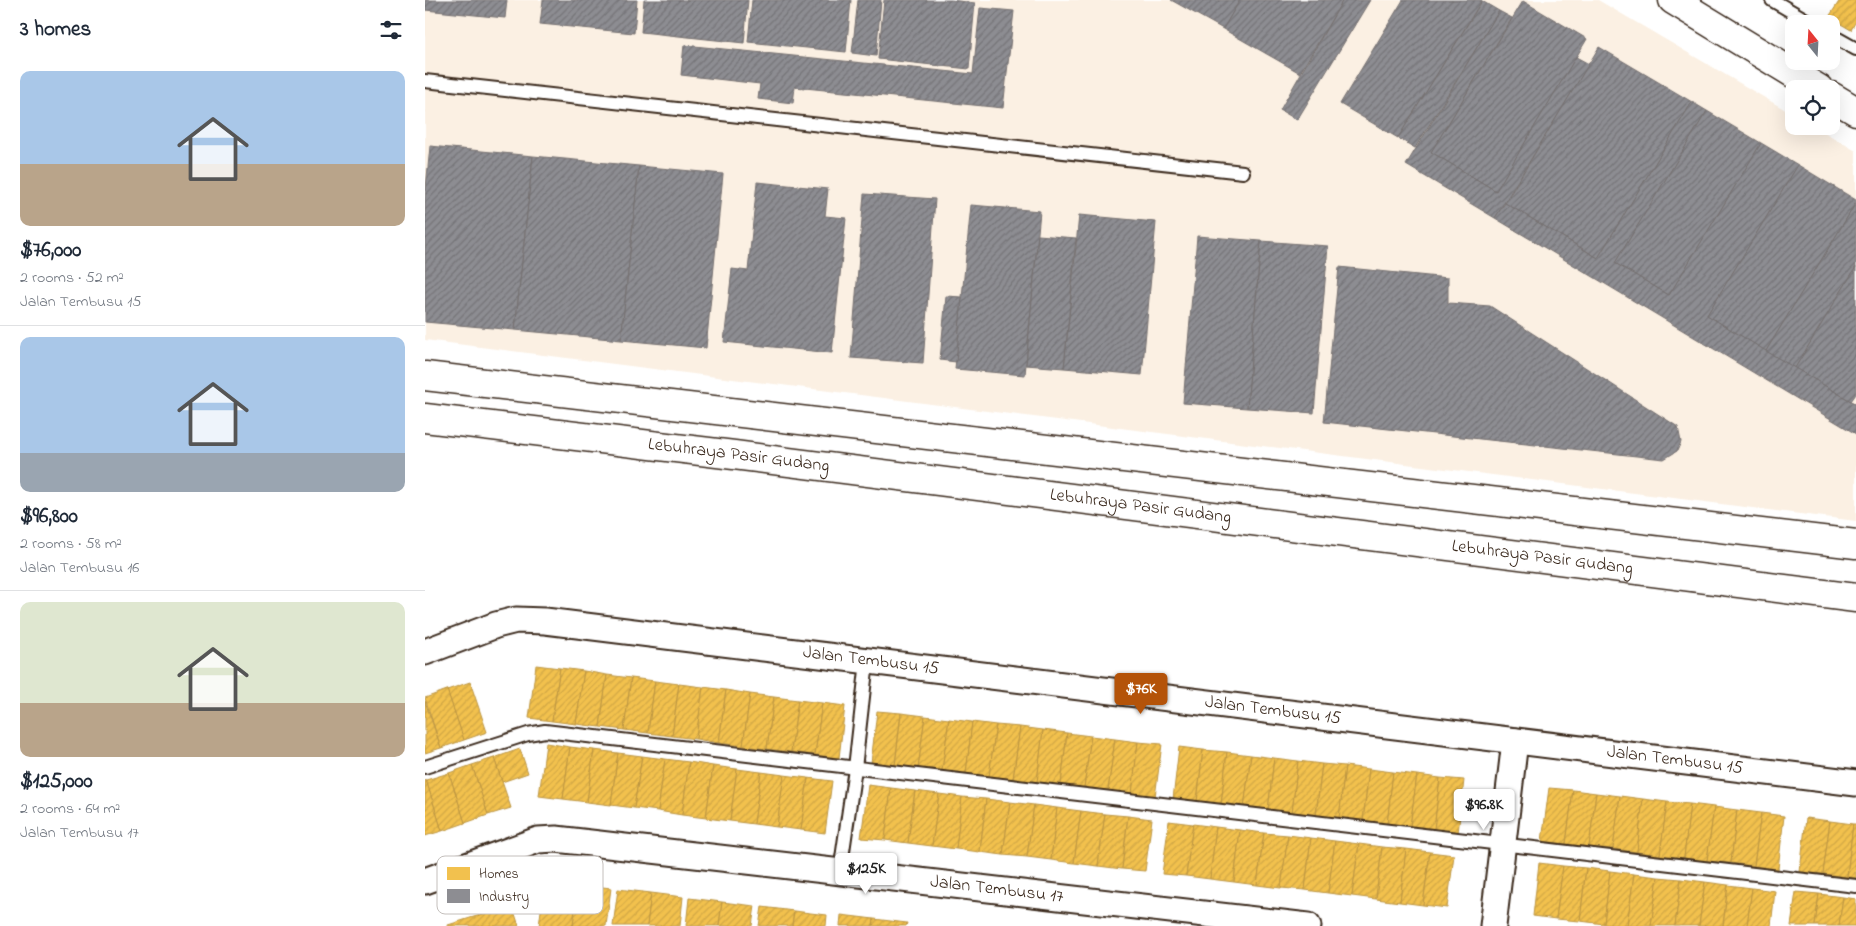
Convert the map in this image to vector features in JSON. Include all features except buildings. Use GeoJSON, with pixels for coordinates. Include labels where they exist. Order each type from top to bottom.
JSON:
{"type":"FeatureCollection","features":[{"type":"Feature","properties":{"kind":"main road"},"geometry":{"type":"LineString","coordinates":[[1673,0],[1804,80]]}},
{"type":"Feature","properties":{"kind":"main road"},"geometry":{"type":"LineString","coordinates":[[1840,101],[1856,111]]}},
{"type":"Feature","properties":{"kind":"main road"},"geometry":{"type":"LineString","coordinates":[[425,376],[1856,544]]}},
{"type":"Feature","properties":{"kind":"main road","name":"Lebuhraya Pasir Gudang"},"geometry":{"type":"LineString","coordinates":[[425,418],[734,455],[1856,598]]}},
{"type":"Feature","properties":{"kind":"street","name":"Jalan Tembusu 15"},"geometry":{"type":"LineString","coordinates":[[425,652],[497,625],[517,620],[545,621],[1856,783]]}},
{"type":"Feature","properties":{"kind":"street"},"geometry":{"type":"LineString","coordinates":[[1493,926],[1515,741]]}},
{"type":"Feature","properties":{"kind":"street","name":"Jalan Tembusu 17"},"geometry":{"type":"LineString","coordinates":[[494,856],[538,840],[556,839],[1308,926]]}},
{"type":"Feature","properties":{"kind":"street","name":"Jalan Tembusu 17"},"geometry":{"type":"LineString","coordinates":[[425,881],[437,877]]}},
{"type":"Feature","properties":{"kind":"lane"},"geometry":{"type":"LineString","coordinates":[[1772,0],[1798,15]]}},
{"type":"Feature","properties":{"kind":"lane"},"geometry":{"type":"LineString","coordinates":[[1840,40],[1856,49]]}},
{"type":"Feature","properties":{"kind":"lane"},"geometry":{"type":"LineString","coordinates":[[425,81],[1243,172]]}},
{"type":"Feature","properties":{"kind":"lane"},"geometry":{"type":"LineString","coordinates":[[840,872],[855,768],[867,661]]}},
{"type":"Feature","properties":{"kind":"lane"},"geometry":{"type":"LineString","coordinates":[[425,767],[528,734],[545,731],[1856,886]]}},
{"type":"Feature","properties":{"kind":"shaded area"},"geometry":{"type":"Polygon","coordinates":[[[425,0],[1598,0],[1785,110],[1785,135],[1829,135],[1856,151],[1856,521],[425,340],[425,0]]]}}]}
